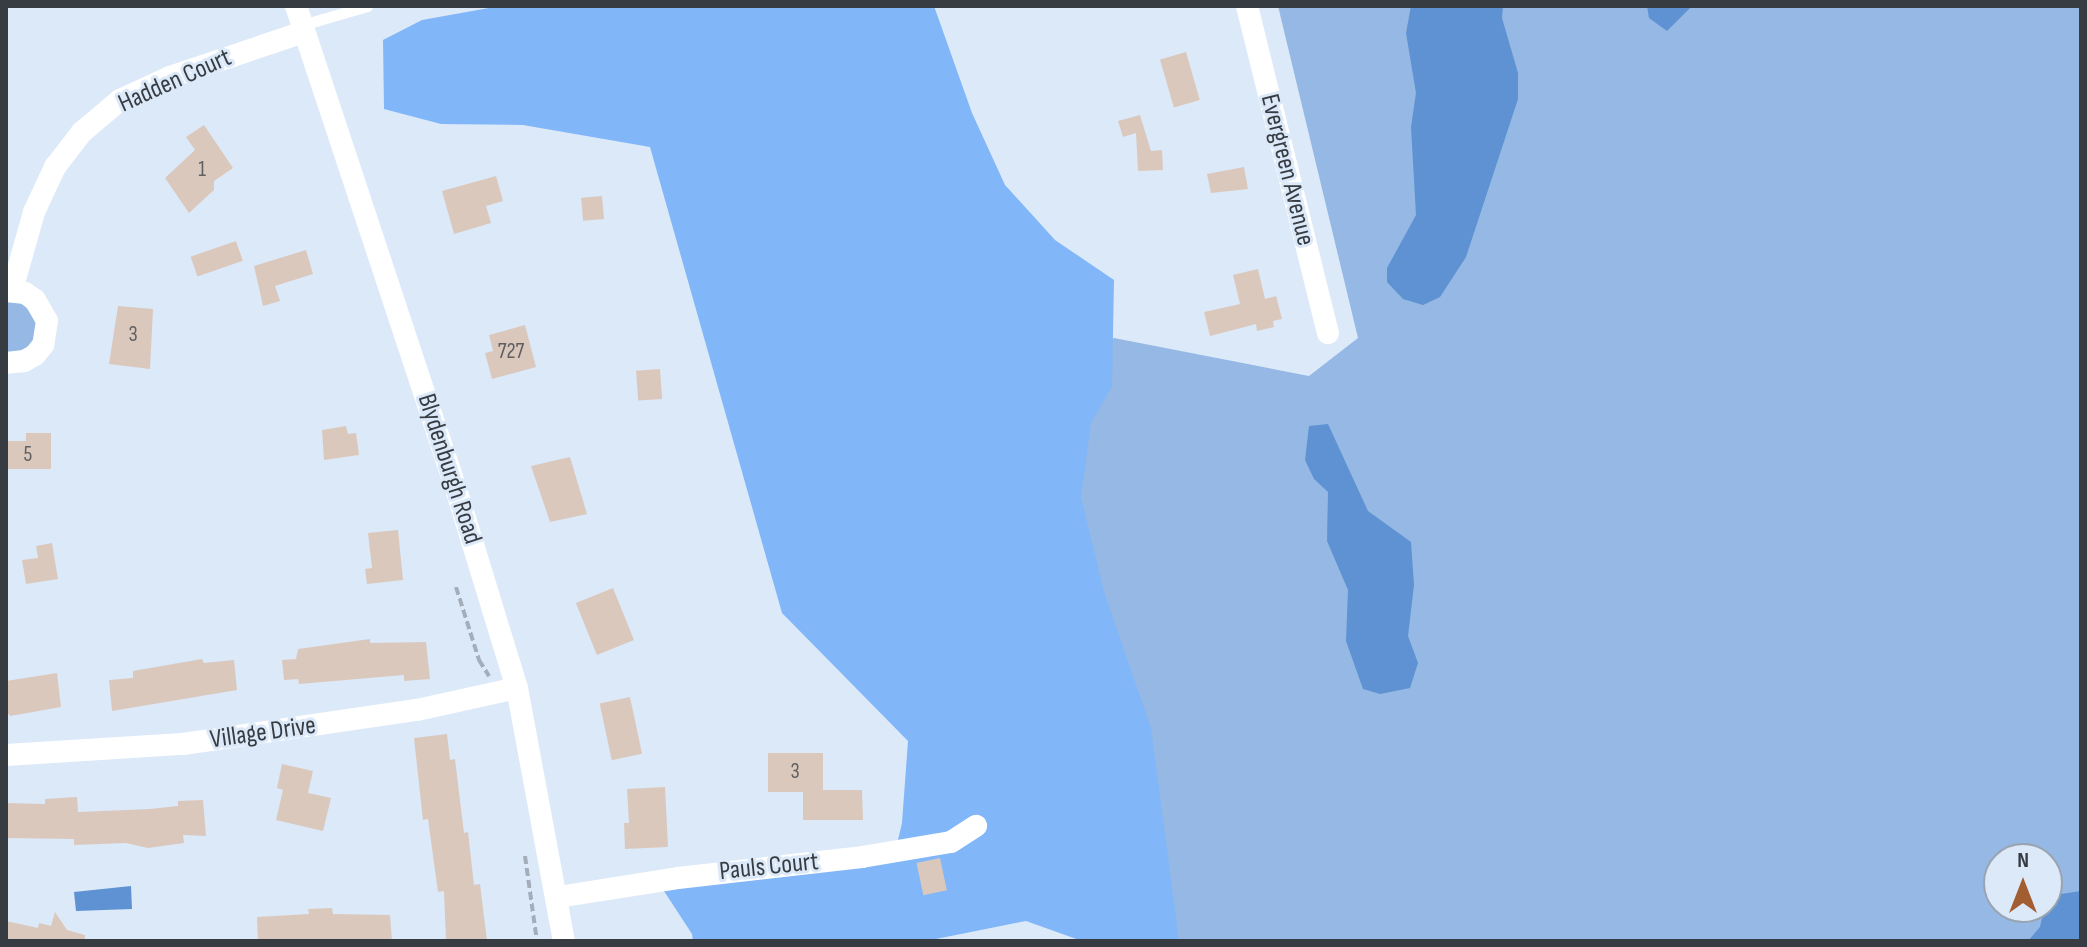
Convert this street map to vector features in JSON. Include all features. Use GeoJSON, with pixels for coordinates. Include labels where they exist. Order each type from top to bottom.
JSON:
{"type":"FeatureCollection","features":[{"type":"Feature","properties":{"kind":"street","name":"Evergreen Avenue"},"geometry":{"type":"LineString","coordinates":[[1247,6],[1328,333]]}},
{"type":"Feature","properties":{"kind":"street","name":"Hadden Court"},"geometry":{"type":"LineString","coordinates":[[6,363],[24,361],[35,355],[47,333],[43,309],[25,293],[9,291],[34,212],[55,167],[82,132],[120,100],[301,21]]}},
{"type":"Feature","properties":{"kind":"street","name":"Blydenburgh Road"},"geometry":{"type":"LineString","coordinates":[[301,21],[457,492],[517,688],[564,941]]}},
{"type":"Feature","properties":{"kind":"street","name":"Village Drive"},"geometry":{"type":"LineString","coordinates":[[6,755],[183,744],[417,710],[517,688]]}},
{"type":"Feature","properties":{"kind":"street","name":"Pauls Court"},"geometry":{"type":"LineString","coordinates":[[558,897],[951,842],[976,826]]}},
{"type":"Feature","properties":{"kind":"lane"},"geometry":{"type":"LineString","coordinates":[[301,21],[367,6]]}},
{"type":"Feature","properties":{"kind":"path"},"geometry":{"type":"LineString","coordinates":[[456,587],[493,693]]}},
{"type":"Feature","properties":{"kind":"path"},"geometry":{"type":"LineString","coordinates":[[525,854],[537,941]]}},
{"type":"Feature","properties":{"kind":"shaded area"},"geometry":{"type":"Polygon","coordinates":[[[500,6],[934,6],[972,113],[1005,185],[1055,240],[1114,280],[1112,386],[1091,423],[1081,497],[1104,592],[1151,728],[1179,941],[1082,941],[1026,921],[926,941],[693,941],[692,934],[662,888],[893,861],[902,823],[908,741],[782,613],[650,147],[523,125],[441,124],[384,109],[383,40],[422,20],[500,6]]]}},
{"type":"Feature","properties":{"kind":"shaded area"},"geometry":{"type":"Polygon","coordinates":[[[1278,6],[2081,6],[2081,941],[1158,941],[1043,376],[1114,338],[1309,376],[1358,338],[1278,6]]]}},
{"type":"Feature","properties":{"kind":"shaded area"},"geometry":{"type":"Polygon","coordinates":[[[1411,6],[1503,6],[1502,18],[1518,73],[1518,99],[1466,257],[1440,297],[1423,305],[1403,299],[1387,282],[1387,268],[1416,215],[1411,127],[1416,93],[1406,33],[1411,6]]]}},
{"type":"Feature","properties":{"kind":"shaded area"},"geometry":{"type":"Polygon","coordinates":[[[1647,6],[1692,6],[1667,31],[1649,18],[1647,6]]]}},
{"type":"Feature","properties":{"kind":"shaded area"},"geometry":{"type":"Polygon","coordinates":[[[6,296],[38,309],[33,349],[6,357],[6,296]]]}},
{"type":"Feature","properties":{"kind":"shaded area"},"geometry":{"type":"Polygon","coordinates":[[[1328,424],[1368,511],[1411,542],[1414,585],[1408,636],[1418,663],[1410,688],[1380,694],[1363,689],[1346,641],[1348,590],[1327,541],[1328,492],[1314,479],[1305,460],[1309,426],[1328,424]]]}},
{"type":"Feature","properties":{"kind":"shaded area"},"geometry":{"type":"Polygon","coordinates":[[[131,886],[132,909],[76,911],[74,892],[131,886]]]}},
{"type":"Feature","properties":{"kind":"shaded area"},"geometry":{"type":"Polygon","coordinates":[[[2081,891],[2081,941],[2028,941],[2041,923],[2063,923],[2063,894],[2081,891]]]}},
{"type":"Feature","properties":{"kind":"building"},"geometry":{"type":"Polygon","coordinates":[[[1186,52],[1200,100],[1174,108],[1160,59],[1186,52]]]}},
{"type":"Feature","properties":{"kind":"building"},"geometry":{"type":"Polygon","coordinates":[[[1140,115],[1151,151],[1162,150],[1163,170],[1138,171],[1136,133],[1123,137],[1118,121],[1140,115]]]}},
{"type":"Feature","properties":{"kind":"building"},"geometry":{"type":"Polygon","coordinates":[[[204,125],[233,168],[214,181],[214,190],[189,213],[165,178],[195,150],[186,137],[204,125]]]}},
{"type":"Feature","properties":{"kind":"building"},"geometry":{"type":"Polygon","coordinates":[[[1244,167],[1248,189],[1211,193],[1207,174],[1244,167]]]}},
{"type":"Feature","properties":{"kind":"building"},"geometry":{"type":"Polygon","coordinates":[[[496,176],[503,201],[486,206],[491,223],[454,234],[442,191],[496,176]]]}},
{"type":"Feature","properties":{"kind":"building"},"geometry":{"type":"Polygon","coordinates":[[[602,196],[604,219],[583,221],[581,198],[602,196]]]}},
{"type":"Feature","properties":{"kind":"building"},"geometry":{"type":"Polygon","coordinates":[[[236,241],[243,261],[197,276],[191,257],[236,241]]]}},
{"type":"Feature","properties":{"kind":"building"},"geometry":{"type":"Polygon","coordinates":[[[306,250],[313,274],[275,286],[280,301],[263,306],[254,266],[306,250]]]}},
{"type":"Feature","properties":{"kind":"building"},"geometry":{"type":"Polygon","coordinates":[[[1258,269],[1265,299],[1276,296],[1282,319],[1273,321],[1274,327],[1257,331],[1256,324],[1210,336],[1204,312],[1240,304],[1233,275],[1258,269]]]}},
{"type":"Feature","properties":{"kind":"building"},"geometry":{"type":"Polygon","coordinates":[[[118,306],[153,309],[150,369],[109,364],[118,306]]]}},
{"type":"Feature","properties":{"kind":"building"},"geometry":{"type":"Polygon","coordinates":[[[525,325],[536,367],[492,379],[485,353],[493,351],[489,335],[525,325]]]}},
{"type":"Feature","properties":{"kind":"building"},"geometry":{"type":"Polygon","coordinates":[[[660,369],[662,399],[638,401],[636,371],[660,369]]]}},
{"type":"Feature","properties":{"kind":"building"},"geometry":{"type":"Polygon","coordinates":[[[346,426],[348,434],[356,433],[359,455],[324,460],[322,430],[346,426]]]}},
{"type":"Feature","properties":{"kind":"building"},"geometry":{"type":"Polygon","coordinates":[[[26,433],[51,433],[51,469],[6,469],[6,441],[26,441],[26,433]]]}},
{"type":"Feature","properties":{"kind":"building"},"geometry":{"type":"Polygon","coordinates":[[[570,457],[587,514],[550,522],[531,466],[570,457]]]}},
{"type":"Feature","properties":{"kind":"building"},"geometry":{"type":"Polygon","coordinates":[[[398,530],[403,580],[367,584],[365,569],[372,568],[368,533],[398,530]]]}},
{"type":"Feature","properties":{"kind":"building"},"geometry":{"type":"Polygon","coordinates":[[[52,543],[58,579],[26,584],[22,560],[38,558],[36,546],[52,543]]]}},
{"type":"Feature","properties":{"kind":"building"},"geometry":{"type":"Polygon","coordinates":[[[613,588],[634,640],[597,655],[576,603],[613,588]]]}},
{"type":"Feature","properties":{"kind":"building"},"geometry":{"type":"Polygon","coordinates":[[[370,639],[370,643],[426,642],[430,679],[404,681],[404,675],[299,684],[298,679],[284,680],[282,660],[296,659],[298,649],[370,639]]]}},
{"type":"Feature","properties":{"kind":"building"},"geometry":{"type":"Polygon","coordinates":[[[202,659],[204,663],[234,660],[237,690],[112,711],[109,680],[133,678],[133,671],[202,659]]]}},
{"type":"Feature","properties":{"kind":"building"},"geometry":{"type":"Polygon","coordinates":[[[57,673],[61,707],[10,716],[6,711],[6,681],[57,673]]]}},
{"type":"Feature","properties":{"kind":"building"},"geometry":{"type":"Polygon","coordinates":[[[630,697],[642,754],[612,760],[600,703],[630,697]]]}},
{"type":"Feature","properties":{"kind":"building"},"geometry":{"type":"Polygon","coordinates":[[[447,734],[450,760],[455,759],[474,885],[480,884],[487,941],[446,941],[444,891],[438,892],[428,819],[423,820],[414,738],[447,734]]]}},
{"type":"Feature","properties":{"kind":"building"},"geometry":{"type":"Polygon","coordinates":[[[768,753],[823,753],[823,790],[862,790],[863,820],[803,820],[803,792],[768,792],[768,753]]]}},
{"type":"Feature","properties":{"kind":"building"},"geometry":{"type":"Polygon","coordinates":[[[282,764],[313,771],[308,793],[331,798],[323,831],[276,820],[283,790],[277,788],[282,764]]]}},
{"type":"Feature","properties":{"kind":"building"},"geometry":{"type":"Polygon","coordinates":[[[665,787],[668,847],[625,849],[624,823],[629,823],[627,789],[665,787]]]}},
{"type":"Feature","properties":{"kind":"building"},"geometry":{"type":"Polygon","coordinates":[[[77,797],[78,812],[150,809],[178,806],[178,801],[203,800],[206,836],[183,835],[184,843],[148,848],[126,843],[74,845],[74,839],[6,838],[6,803],[45,804],[45,799],[77,797]]]}},
{"type":"Feature","properties":{"kind":"building"},"geometry":{"type":"Polygon","coordinates":[[[940,858],[947,890],[923,895],[917,863],[940,858]]]}},
{"type":"Feature","properties":{"kind":"building"},"geometry":{"type":"Polygon","coordinates":[[[332,908],[333,914],[390,915],[392,941],[258,941],[257,917],[309,914],[308,909],[332,908]]]}},
{"type":"Feature","properties":{"kind":"building"},"geometry":{"type":"Polygon","coordinates":[[[55,912],[67,930],[85,935],[85,941],[6,941],[6,921],[38,928],[39,923],[51,926],[55,912]]]}}]}
